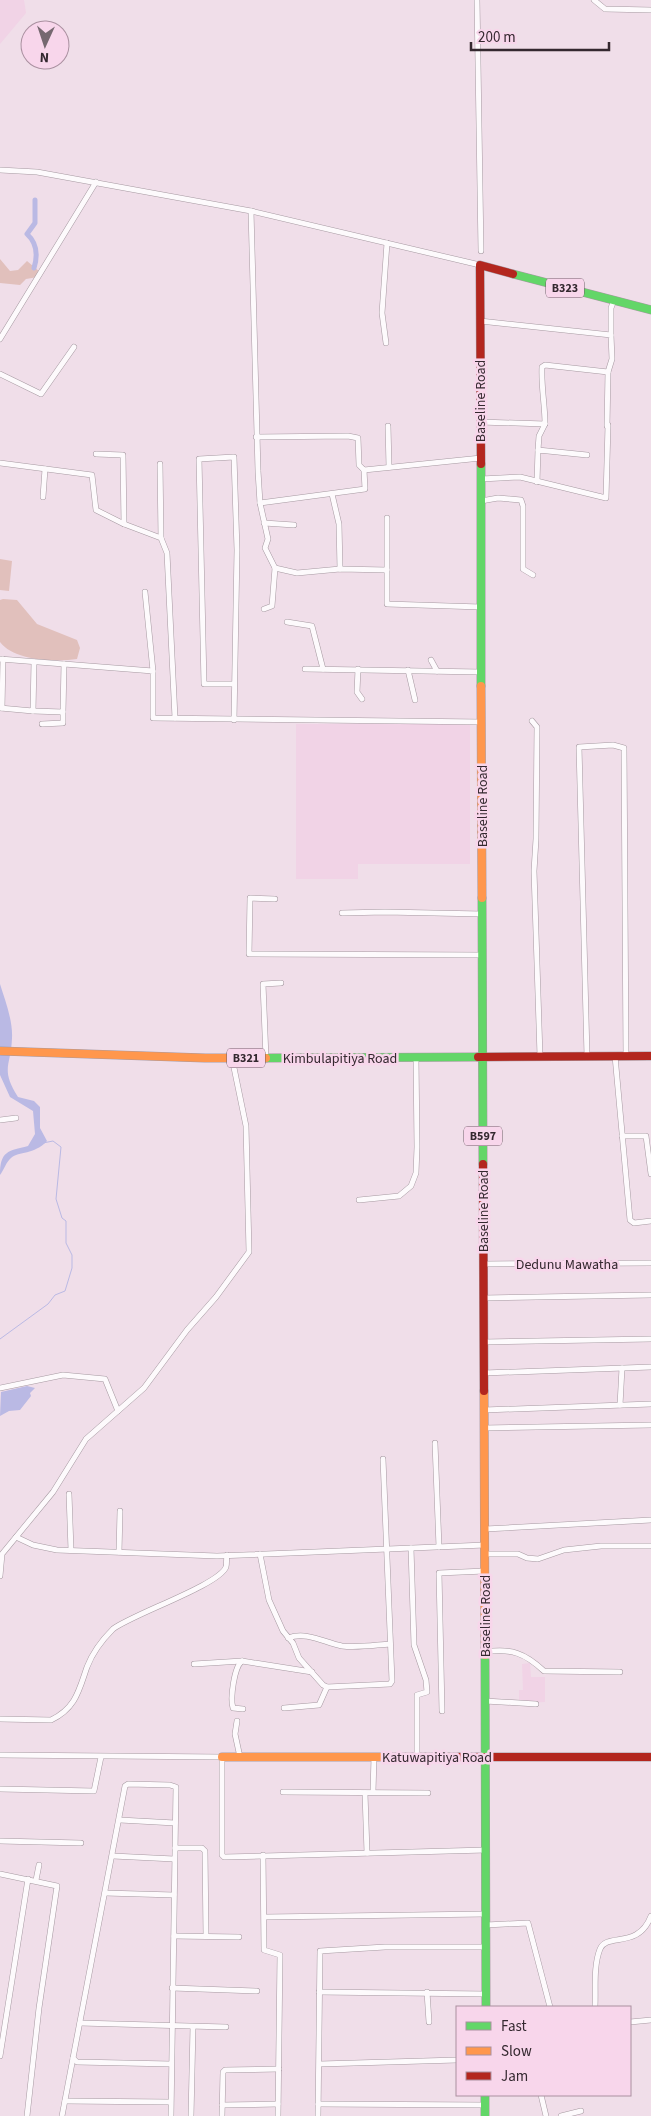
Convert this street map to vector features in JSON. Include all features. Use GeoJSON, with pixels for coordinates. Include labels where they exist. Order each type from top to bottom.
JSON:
{"type":"FeatureCollection","features":[{"type":"Feature","properties":{"kind":"main road","name":"B323"},"geometry":{"type":"LineString","coordinates":[[480,265],[651,310]]}},
{"type":"Feature","properties":{"kind":"main road","name":"Baseline Road"},"geometry":{"type":"LineString","coordinates":[[480,265],[486,2006]]}},
{"type":"Feature","properties":{"kind":"main road","name":"Kimbulapitiya Road"},"geometry":{"type":"LineString","coordinates":[[0,1051],[232,1058],[651,1056]]}},
{"type":"Feature","properties":{"kind":"main road","name":"Katuwapitiya Road"},"geometry":{"type":"LineString","coordinates":[[222,1757],[651,1757]]}},
{"type":"Feature","properties":{"kind":"main road"},"geometry":{"type":"LineString","coordinates":[[484,2116],[486,2096]]}},
{"type":"Feature","properties":{"kind":"street"},"geometry":{"type":"LineString","coordinates":[[477,0],[481,251]]}},
{"type":"Feature","properties":{"kind":"street"},"geometry":{"type":"LineString","coordinates":[[594,0],[605,9],[651,10]]}},
{"type":"Feature","properties":{"kind":"street"},"geometry":{"type":"LineString","coordinates":[[0,170],[37,172],[251,211],[480,265]]}},
{"type":"Feature","properties":{"kind":"street"},"geometry":{"type":"LineString","coordinates":[[0,339],[96,182]]}},
{"type":"Feature","properties":{"kind":"street"},"geometry":{"type":"LineString","coordinates":[[251,211],[256,437],[260,503],[268,539],[265,548],[275,568],[272,606],[264,609]]}},
{"type":"Feature","properties":{"kind":"street"},"geometry":{"type":"LineString","coordinates":[[386,343],[382,313],[387,243]]}},
{"type":"Feature","properties":{"kind":"street"},"geometry":{"type":"LineString","coordinates":[[481,479],[520,477],[606,498],[608,372],[612,359],[611,308],[614,300]]}},
{"type":"Feature","properties":{"kind":"street"},"geometry":{"type":"LineString","coordinates":[[480,322],[611,335]]}},
{"type":"Feature","properties":{"kind":"street"},"geometry":{"type":"LineString","coordinates":[[0,374],[41,394],[74,348]]}},
{"type":"Feature","properties":{"kind":"street"},"geometry":{"type":"LineString","coordinates":[[537,482],[539,436],[545,424],[542,368],[545,365],[608,372]]}},
{"type":"Feature","properties":{"kind":"street"},"geometry":{"type":"LineString","coordinates":[[607,404],[607,426]]}},
{"type":"Feature","properties":{"kind":"street"},"geometry":{"type":"LineString","coordinates":[[480,422],[545,424]]}},
{"type":"Feature","properties":{"kind":"street"},"geometry":{"type":"LineString","coordinates":[[388,426],[389,467]]}},
{"type":"Feature","properties":{"kind":"street"},"geometry":{"type":"LineString","coordinates":[[256,437],[348,436],[358,438],[358,465],[364,470],[480,458]]}},
{"type":"Feature","properties":{"kind":"street"},"geometry":{"type":"LineString","coordinates":[[538,450],[587,455]]}},
{"type":"Feature","properties":{"kind":"street"},"geometry":{"type":"LineString","coordinates":[[96,454],[123,455],[124,524]]}},
{"type":"Feature","properties":{"kind":"street"},"geometry":{"type":"LineString","coordinates":[[234,684],[204,684],[199,459],[234,457],[237,550],[234,720]]}},
{"type":"Feature","properties":{"kind":"street"},"geometry":{"type":"LineString","coordinates":[[0,463],[92,475],[96,510],[124,524],[161,538]]}},
{"type":"Feature","properties":{"kind":"street"},"geometry":{"type":"LineString","coordinates":[[160,464],[161,538],[167,553],[175,718]]}},
{"type":"Feature","properties":{"kind":"street"},"geometry":{"type":"LineString","coordinates":[[43,497],[45,469]]}},
{"type":"Feature","properties":{"kind":"street"},"geometry":{"type":"LineString","coordinates":[[260,503],[365,489],[364,470]]}},
{"type":"Feature","properties":{"kind":"street"},"geometry":{"type":"LineString","coordinates":[[332,494],[339,524],[340,569]]}},
{"type":"Feature","properties":{"kind":"street"},"geometry":{"type":"LineString","coordinates":[[481,501],[498,498],[521,500],[523,506],[523,569],[533,575]]}},
{"type":"Feature","properties":{"kind":"street"},"geometry":{"type":"LineString","coordinates":[[387,518],[387,604],[481,607]]}},
{"type":"Feature","properties":{"kind":"street"},"geometry":{"type":"LineString","coordinates":[[264,523],[294,525]]}},
{"type":"Feature","properties":{"kind":"street"},"geometry":{"type":"LineString","coordinates":[[275,568],[297,573],[340,569],[388,570]]}},
{"type":"Feature","properties":{"kind":"street"},"geometry":{"type":"LineString","coordinates":[[146,592],[153,671],[154,718],[482,722]]}},
{"type":"Feature","properties":{"kind":"street"},"geometry":{"type":"LineString","coordinates":[[287,622],[312,626],[323,669]]}},
{"type":"Feature","properties":{"kind":"street"},"geometry":{"type":"LineString","coordinates":[[63,712],[1,708],[1,659],[153,671]]}},
{"type":"Feature","properties":{"kind":"street"},"geometry":{"type":"LineString","coordinates":[[431,660],[437,671]]}},
{"type":"Feature","properties":{"kind":"street"},"geometry":{"type":"LineString","coordinates":[[33,710],[34,662]]}},
{"type":"Feature","properties":{"kind":"street"},"geometry":{"type":"LineString","coordinates":[[42,724],[63,722],[64,664]]}},
{"type":"Feature","properties":{"kind":"street"},"geometry":{"type":"LineString","coordinates":[[305,670],[358,669],[481,672]]}},
{"type":"Feature","properties":{"kind":"street"},"geometry":{"type":"LineString","coordinates":[[358,669],[358,692],[362,699]]}},
{"type":"Feature","properties":{"kind":"street"},"geometry":{"type":"LineString","coordinates":[[408,670],[415,700]]}},
{"type":"Feature","properties":{"kind":"street"},"geometry":{"type":"LineString","coordinates":[[532,721],[537,727],[534,872],[540,1056]]}},
{"type":"Feature","properties":{"kind":"street"},"geometry":{"type":"LineString","coordinates":[[587,1056],[579,747],[613,745],[624,748],[626,1056]]}},
{"type":"Feature","properties":{"kind":"street"},"geometry":{"type":"LineString","coordinates":[[275,899],[250,898],[250,954],[482,955]]}},
{"type":"Feature","properties":{"kind":"street"},"geometry":{"type":"LineString","coordinates":[[342,913],[482,914]]}},
{"type":"Feature","properties":{"kind":"street"},"geometry":{"type":"LineString","coordinates":[[266,1058],[263,984],[281,983]]}},
{"type":"Feature","properties":{"kind":"street"},"geometry":{"type":"LineString","coordinates":[[615,1056],[630,1220],[634,1223],[651,1221]]}},
{"type":"Feature","properties":{"kind":"street"},"geometry":{"type":"LineString","coordinates":[[0,1576],[2,1554],[53,1492],[86,1439],[144,1388],[249,1252],[247,1135],[232,1058]]}},
{"type":"Feature","properties":{"kind":"street"},"geometry":{"type":"LineString","coordinates":[[359,1200],[400,1196],[411,1186],[416,1173],[417,1156],[416,1058]]}},
{"type":"Feature","properties":{"kind":"street"},"geometry":{"type":"LineString","coordinates":[[0,1120],[16,1118]]}},
{"type":"Feature","properties":{"kind":"street"},"geometry":{"type":"LineString","coordinates":[[622,1136],[646,1136],[651,1174]]}},
{"type":"Feature","properties":{"kind":"street","name":"Dedunu Mawatha"},"geometry":{"type":"LineString","coordinates":[[484,1264],[651,1263]]}},
{"type":"Feature","properties":{"kind":"street"},"geometry":{"type":"LineString","coordinates":[[484,1298],[651,1295]]}},
{"type":"Feature","properties":{"kind":"street"},"geometry":{"type":"LineString","coordinates":[[484,1342],[651,1338]]}},
{"type":"Feature","properties":{"kind":"street"},"geometry":{"type":"LineString","coordinates":[[620,1404],[622,1368]]}},
{"type":"Feature","properties":{"kind":"street"},"geometry":{"type":"LineString","coordinates":[[484,1373],[651,1368]]}},
{"type":"Feature","properties":{"kind":"street"},"geometry":{"type":"LineString","coordinates":[[1,1388],[63,1375],[105,1379],[118,1411]]}},
{"type":"Feature","properties":{"kind":"street"},"geometry":{"type":"LineString","coordinates":[[484,1410],[651,1404]]}},
{"type":"Feature","properties":{"kind":"street"},"geometry":{"type":"LineString","coordinates":[[484,1428],[651,1424]]}},
{"type":"Feature","properties":{"kind":"street"},"geometry":{"type":"LineString","coordinates":[[435,1442],[439,1547]]}},
{"type":"Feature","properties":{"kind":"street"},"geometry":{"type":"LineString","coordinates":[[260,1554],[270,1600],[283,1631],[300,1658],[327,1687],[390,1684],[392,1681],[383,1459]]}},
{"type":"Feature","properties":{"kind":"street"},"geometry":{"type":"LineString","coordinates":[[69,1494],[71,1550]]}},
{"type":"Feature","properties":{"kind":"street"},"geometry":{"type":"LineString","coordinates":[[118,1552],[120,1511]]}},
{"type":"Feature","properties":{"kind":"street"},"geometry":{"type":"LineString","coordinates":[[485,1529],[651,1520]]}},
{"type":"Feature","properties":{"kind":"street"},"geometry":{"type":"LineString","coordinates":[[16,1537],[34,1545],[71,1550],[227,1555],[484,1545]]}},
{"type":"Feature","properties":{"kind":"street"},"geometry":{"type":"LineString","coordinates":[[485,1554],[518,1554],[527,1558],[538,1559],[564,1550],[600,1546],[651,1546]]}},
{"type":"Feature","properties":{"kind":"street"},"geometry":{"type":"LineString","coordinates":[[411,1548],[414,1645],[426,1680],[427,1692],[417,1695],[417,1757]]}},
{"type":"Feature","properties":{"kind":"street"},"geometry":{"type":"LineString","coordinates":[[0,1719],[51,1720],[57,1717],[76,1698],[88,1666],[106,1637],[114,1629],[201,1586],[221,1573],[226,1568],[227,1555]]}},
{"type":"Feature","properties":{"kind":"street"},"geometry":{"type":"LineString","coordinates":[[442,1711],[439,1573],[485,1571]]}},
{"type":"Feature","properties":{"kind":"street"},"geometry":{"type":"LineString","coordinates":[[288,1638],[295,1635],[306,1636],[347,1646],[390,1644]]}},
{"type":"Feature","properties":{"kind":"street"},"geometry":{"type":"LineString","coordinates":[[485,1652],[504,1649],[530,1657],[544,1671],[620,1672]]}},
{"type":"Feature","properties":{"kind":"street"},"geometry":{"type":"LineString","coordinates":[[194,1664],[242,1661],[312,1672]]}},
{"type":"Feature","properties":{"kind":"street"},"geometry":{"type":"LineString","coordinates":[[242,1661],[239,1663],[232,1696],[233,1708],[243,1709]]}},
{"type":"Feature","properties":{"kind":"street"},"geometry":{"type":"LineString","coordinates":[[284,1708],[319,1705],[327,1687]]}},
{"type":"Feature","properties":{"kind":"street"},"geometry":{"type":"LineString","coordinates":[[485,1701],[536,1704]]}},
{"type":"Feature","properties":{"kind":"street"},"geometry":{"type":"LineString","coordinates":[[237,1721],[235,1734],[240,1757]]}},
{"type":"Feature","properties":{"kind":"street"},"geometry":{"type":"LineString","coordinates":[[0,1755],[222,1757],[222,1855],[224,1857],[262,1854],[486,1850]]}},
{"type":"Feature","properties":{"kind":"street"},"geometry":{"type":"LineString","coordinates":[[0,1789],[94,1791],[101,1757]]}},
{"type":"Feature","properties":{"kind":"street"},"geometry":{"type":"LineString","coordinates":[[373,1792],[374,1757]]}},
{"type":"Feature","properties":{"kind":"street"},"geometry":{"type":"LineString","coordinates":[[62,2116],[126,1785],[170,1785],[176,1787],[170,2116]]}},
{"type":"Feature","properties":{"kind":"street"},"geometry":{"type":"LineString","coordinates":[[283,1792],[428,1793]]}},
{"type":"Feature","properties":{"kind":"street"},"geometry":{"type":"LineString","coordinates":[[365,1792],[367,1853]]}},
{"type":"Feature","properties":{"kind":"street"},"geometry":{"type":"LineString","coordinates":[[120,1820],[175,1822]]}},
{"type":"Feature","properties":{"kind":"street"},"geometry":{"type":"LineString","coordinates":[[0,1841],[81,1843]]}},
{"type":"Feature","properties":{"kind":"street"},"geometry":{"type":"LineString","coordinates":[[175,1848],[202,1848],[205,1851],[206,1936]]}},
{"type":"Feature","properties":{"kind":"street"},"geometry":{"type":"LineString","coordinates":[[262,1854],[265,1917],[264,1950],[280,1955],[278,2116]]}},
{"type":"Feature","properties":{"kind":"street"},"geometry":{"type":"LineString","coordinates":[[113,1856],[174,1859]]}},
{"type":"Feature","properties":{"kind":"street"},"geometry":{"type":"LineString","coordinates":[[36,1880],[39,1866]]}},
{"type":"Feature","properties":{"kind":"street"},"geometry":{"type":"LineString","coordinates":[[0,1874],[36,1880],[57,1886],[39,2008],[27,2116]]}},
{"type":"Feature","properties":{"kind":"street"},"geometry":{"type":"LineString","coordinates":[[0,2056],[28,1879]]}},
{"type":"Feature","properties":{"kind":"street"},"geometry":{"type":"LineString","coordinates":[[105,1893],[174,1895]]}},
{"type":"Feature","properties":{"kind":"street"},"geometry":{"type":"LineString","coordinates":[[265,1917],[486,1914]]}},
{"type":"Feature","properties":{"kind":"street"},"geometry":{"type":"LineString","coordinates":[[595,2006],[596,1967],[600,1948],[606,1943],[640,1934],[647,1928],[651,1916]]}},
{"type":"Feature","properties":{"kind":"street"},"geometry":{"type":"LineString","coordinates":[[486,1925],[528,1923],[550,2006]]}},
{"type":"Feature","properties":{"kind":"street"},"geometry":{"type":"LineString","coordinates":[[174,1936],[239,1937]]}},
{"type":"Feature","properties":{"kind":"street"},"geometry":{"type":"LineString","coordinates":[[318,2116],[320,2064],[318,1958],[320,1951],[326,1949],[486,1947]]}},
{"type":"Feature","properties":{"kind":"street"},"geometry":{"type":"LineString","coordinates":[[172,1988],[257,1991]]}},
{"type":"Feature","properties":{"kind":"street"},"geometry":{"type":"LineString","coordinates":[[319,1992],[486,1994]]}},
{"type":"Feature","properties":{"kind":"street"},"geometry":{"type":"LineString","coordinates":[[427,1992],[429,2022]]}},
{"type":"Feature","properties":{"kind":"street"},"geometry":{"type":"LineString","coordinates":[[631,2022],[651,2020]]}},
{"type":"Feature","properties":{"kind":"street"},"geometry":{"type":"LineString","coordinates":[[80,2023],[226,2027]]}},
{"type":"Feature","properties":{"kind":"street"},"geometry":{"type":"LineString","coordinates":[[191,2116],[193,2027]]}},
{"type":"Feature","properties":{"kind":"street"},"geometry":{"type":"LineString","coordinates":[[73,2058],[77,2062],[171,2064]]}},
{"type":"Feature","properties":{"kind":"street"},"geometry":{"type":"LineString","coordinates":[[320,2064],[456,2060]]}},
{"type":"Feature","properties":{"kind":"street"},"geometry":{"type":"LineString","coordinates":[[222,2116],[223,2072],[225,2070],[279,2069]]}},
{"type":"Feature","properties":{"kind":"street"},"geometry":{"type":"LineString","coordinates":[[541,2096],[546,2116]]}},
{"type":"Feature","properties":{"kind":"street"},"geometry":{"type":"LineString","coordinates":[[65,2101],[170,2102]]}},
{"type":"Feature","properties":{"kind":"street"},"geometry":{"type":"LineString","coordinates":[[222,2105],[278,2104]]}},
{"type":"Feature","properties":{"kind":"street"},"geometry":{"type":"LineString","coordinates":[[318,2104],[485,2105]]}},
{"type":"Feature","properties":{"kind":"street"},"geometry":{"type":"LineString","coordinates":[[561,2116],[580,2111]]}},
{"type":"Feature","properties":{"kind":"shaded area"},"geometry":{"type":"Polygon","coordinates":[[[0,0],[24,0],[26,13],[0,44],[0,0]]]}},
{"type":"Feature","properties":{"kind":"shaded area"},"geometry":{"type":"Polygon","coordinates":[[[0,259],[10,271],[18,270],[27,261],[40,272],[38,277],[26,279],[20,285],[0,283],[0,259]]]}},
{"type":"Feature","properties":{"kind":"shaded area"},"geometry":{"type":"Polygon","coordinates":[[[0,559],[12,561],[9,591],[0,590],[0,559]]]}},
{"type":"Feature","properties":{"kind":"shaded area"},"geometry":{"type":"Polygon","coordinates":[[[0,600],[17,600],[37,624],[77,640],[80,648],[77,659],[36,659],[25,657],[6,648],[0,642],[0,600]]]}},
{"type":"Feature","properties":{"kind":"shaded area"},"geometry":{"type":"Polygon","coordinates":[[[296,724],[470,724],[470,864],[358,864],[358,879],[296,879],[296,724]]]}},
{"type":"Feature","properties":{"kind":"shaded area"},"geometry":{"type":"Polygon","coordinates":[[[530,1663],[531,1677],[545,1677],[545,1702],[519,1703],[519,1690],[523,1690],[522,1664],[530,1663]]]}},
{"type":"Feature","properties":{"kind":"water"},"geometry":{"type":"Polygon","coordinates":[[[0,984],[12,1031],[8,1068],[9,1080],[18,1097],[34,1101],[40,1107],[40,1128],[47,1141],[37,1149],[11,1158],[0,1175],[0,1167],[6,1153],[28,1146],[35,1134],[33,1111],[10,1097],[0,1075],[0,984]]]}},
{"type":"Feature","properties":{"kind":"water"},"geometry":{"type":"Polygon","coordinates":[[[27,1386],[35,1388],[20,1410],[9,1411],[0,1416],[1,1392],[27,1386]]]}},
{"type":"Feature","properties":{"kind":"waterway"},"geometry":{"type":"LineString","coordinates":[[34,268],[36,250],[33,241],[27,234],[35,223],[35,200]]}},
{"type":"Feature","properties":{"kind":"waterway"},"geometry":{"type":"LineString","coordinates":[[0,1339],[48,1304],[55,1295],[65,1291],[72,1268],[72,1255],[66,1243],[66,1221],[62,1218],[56,1199],[61,1147],[53,1141],[43,1143]]}},
{"type":"Feature","properties":{"kind":"traffic: fast"},"geometry":{"type":"LineString","coordinates":[[513,274],[651,310]]}},
{"type":"Feature","properties":{"kind":"traffic: fast"},"geometry":{"type":"LineString","coordinates":[[481,464],[481,686]]}},
{"type":"Feature","properties":{"kind":"traffic: fast"},"geometry":{"type":"LineString","coordinates":[[482,898],[483,1164]]}},
{"type":"Feature","properties":{"kind":"traffic: fast"},"geometry":{"type":"LineString","coordinates":[[266,1058],[478,1057]]}},
{"type":"Feature","properties":{"kind":"traffic: fast"},"geometry":{"type":"LineString","coordinates":[[485,1655],[486,2006]]}},
{"type":"Feature","properties":{"kind":"traffic: fast"},"geometry":{"type":"LineString","coordinates":[[485,2096],[485,2116]]}},
{"type":"Feature","properties":{"kind":"traffic: slow"},"geometry":{"type":"LineString","coordinates":[[481,686],[482,898]]}},
{"type":"Feature","properties":{"kind":"traffic: slow"},"geometry":{"type":"LineString","coordinates":[[0,1051],[205,1058],[266,1058]]}},
{"type":"Feature","properties":{"kind":"traffic: slow"},"geometry":{"type":"LineString","coordinates":[[484,1391],[485,1655]]}},
{"type":"Feature","properties":{"kind":"traffic: slow"},"geometry":{"type":"LineString","coordinates":[[222,1757],[460,1757]]}},
{"type":"Feature","properties":{"kind":"traffic: jam"},"geometry":{"type":"LineString","coordinates":[[481,464],[480,265],[513,274]]}},
{"type":"Feature","properties":{"kind":"traffic: jam"},"geometry":{"type":"LineString","coordinates":[[478,1057],[651,1056]]}},
{"type":"Feature","properties":{"kind":"traffic: jam"},"geometry":{"type":"LineString","coordinates":[[483,1164],[484,1391]]}},
{"type":"Feature","properties":{"kind":"traffic: jam"},"geometry":{"type":"LineString","coordinates":[[460,1757],[651,1757]]}}]}
